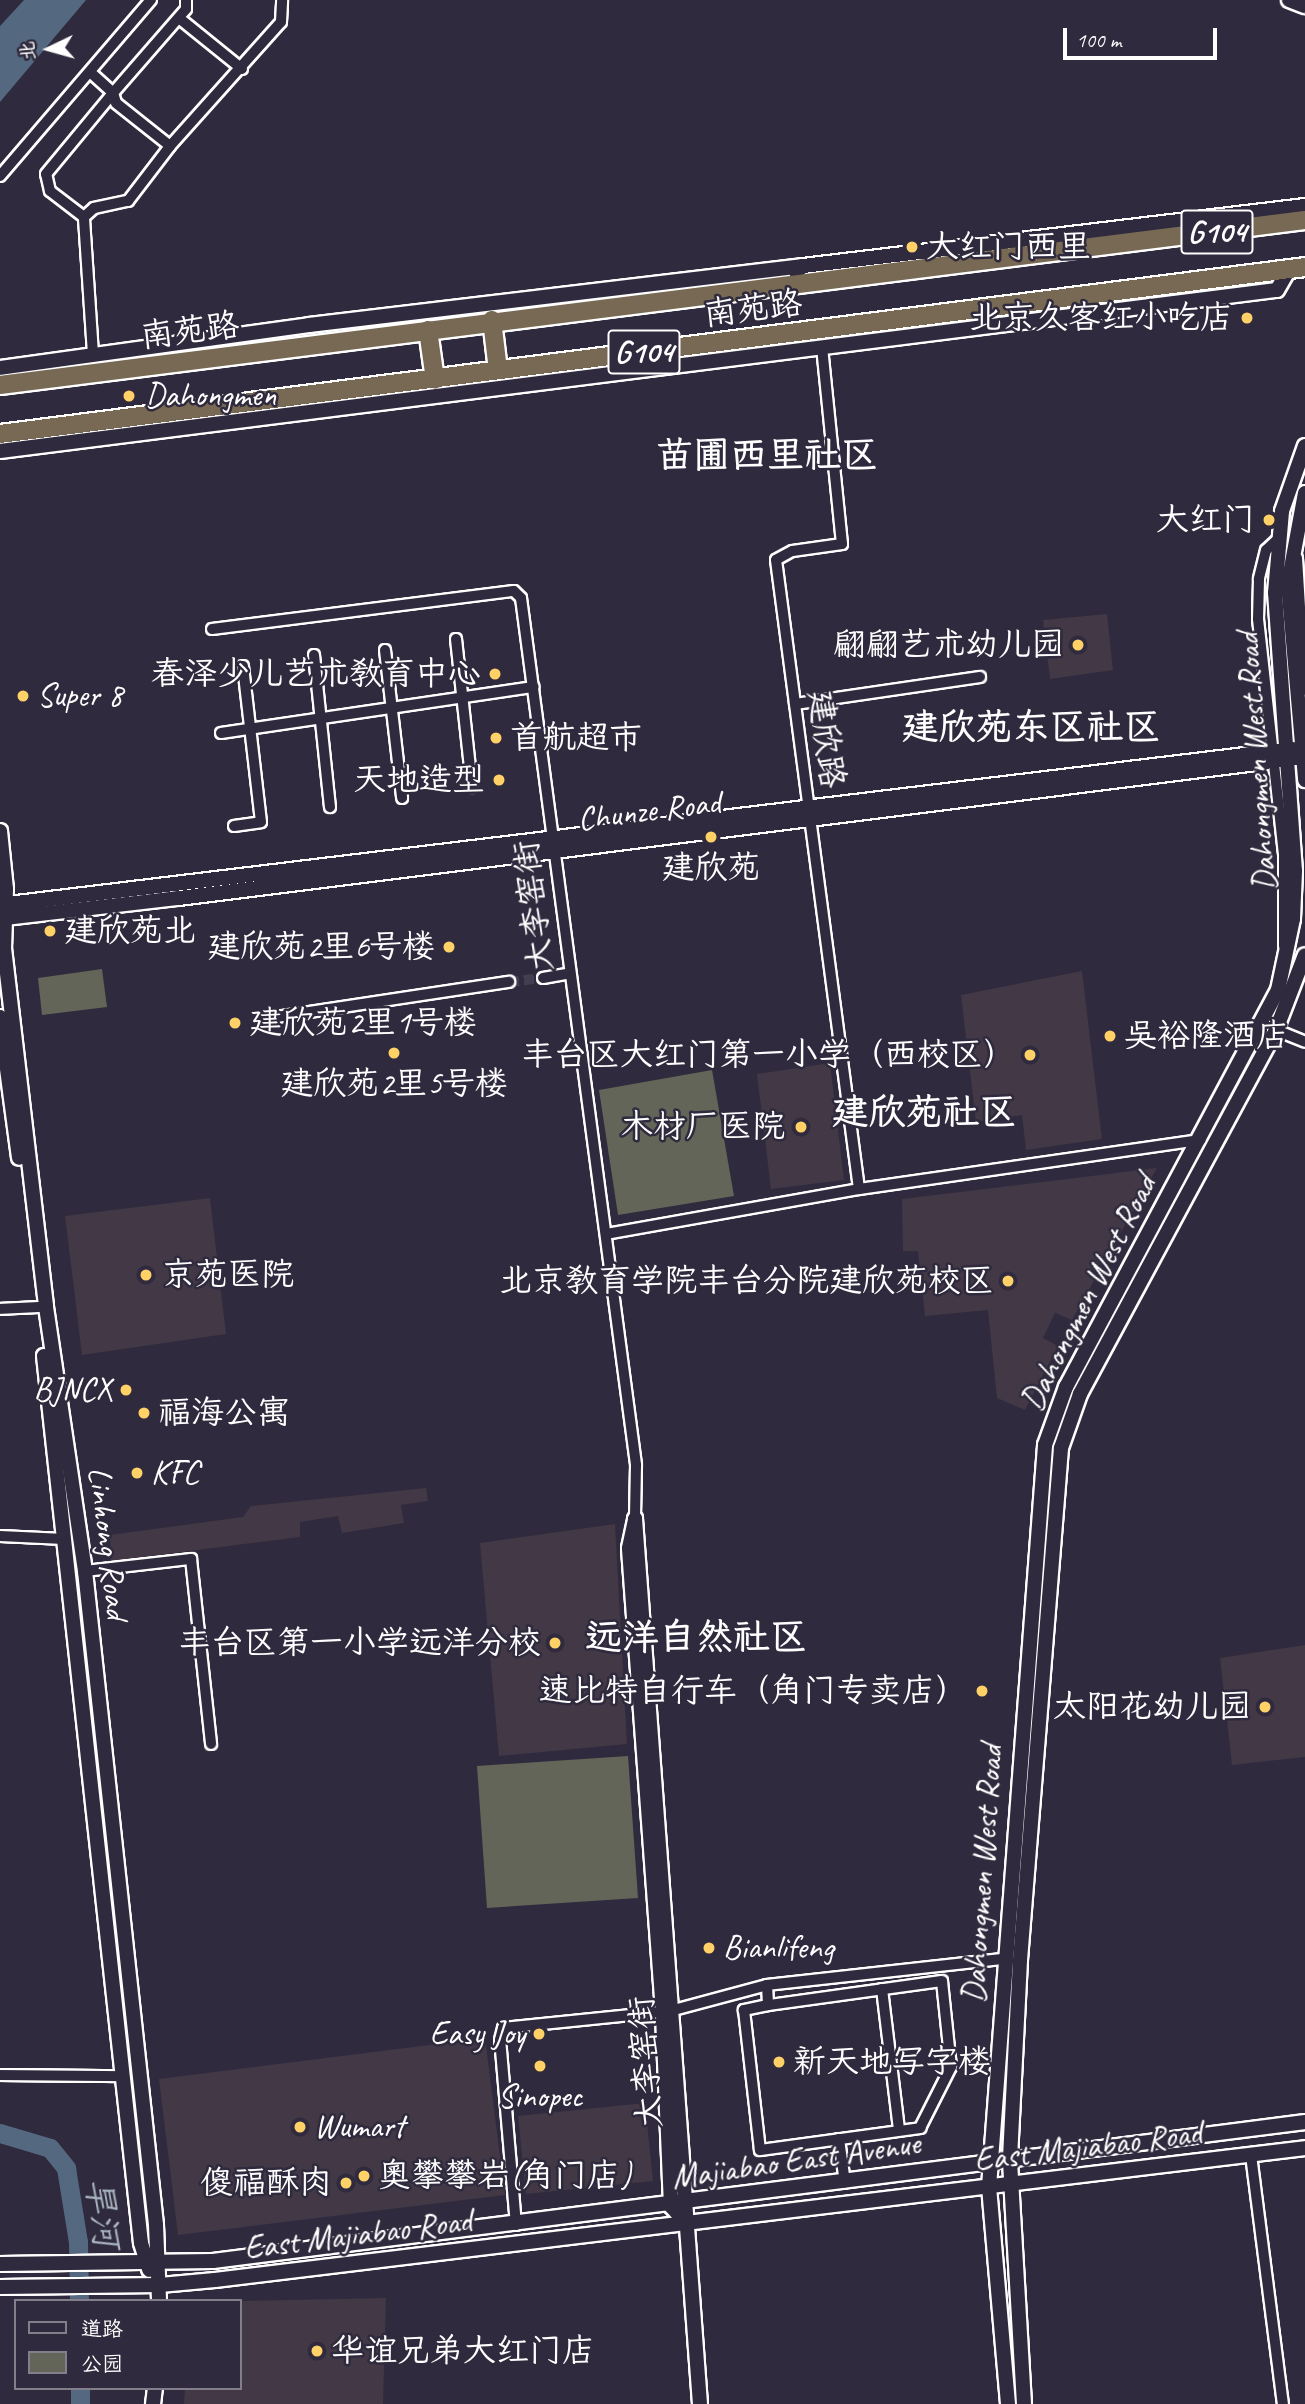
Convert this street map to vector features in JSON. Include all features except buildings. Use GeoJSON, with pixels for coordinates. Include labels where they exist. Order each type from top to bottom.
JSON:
{"type":"FeatureCollection","features":[{"type":"Feature","properties":{"kind":"highway","name":"南苑路"},"geometry":{"type":"LineString","coordinates":[[0,385],[492,320],[1129,244],[1305,220]]}},
{"type":"Feature","properties":{"kind":"highway","name":"南苑路"},"geometry":{"type":"LineString","coordinates":[[0,434],[1297,268]]}},
{"type":"Feature","properties":{"kind":"highway"},"geometry":{"type":"LineString","coordinates":[[492,320],[498,370]]}},
{"type":"Feature","properties":{"kind":"highway"},"geometry":{"type":"LineString","coordinates":[[428,330],[435,380]]}},
{"type":"Feature","properties":{"kind":"main road"},"geometry":{"type":"LineString","coordinates":[[1289,0],[1305,6]]}},
{"type":"Feature","properties":{"kind":"main road"},"geometry":{"type":"LineString","coordinates":[[0,368],[93,354],[1305,206]]}},
{"type":"Feature","properties":{"kind":"main road"},"geometry":{"type":"LineString","coordinates":[[1074,234],[1129,244]]}},
{"type":"Feature","properties":{"kind":"main road"},"geometry":{"type":"LineString","coordinates":[[777,284],[803,267]]}},
{"type":"Feature","properties":{"kind":"main road"},"geometry":{"type":"LineString","coordinates":[[0,451],[1277,290],[1297,268]]}},
{"type":"Feature","properties":{"kind":"main road","name":"Dahongmen West Road"},"geometry":{"type":"LineString","coordinates":[[1305,446],[1282,512],[1275,593],[1291,754],[1305,780]]}},
{"type":"Feature","properties":{"kind":"main road","name":"Dahongmen West Road"},"geometry":{"type":"LineString","coordinates":[[1008,2404],[989,2187],[1004,1959],[1045,1445],[1066,1387],[1267,1012],[1286,957],[1295,871],[1289,584],[1296,528],[1305,493]]}},
{"type":"Feature","properties":{"kind":"main road","name":"Chunze Road"},"geometry":{"type":"LineString","coordinates":[[3,910],[1291,754]]}},
{"type":"Feature","properties":{"kind":"main road","name":"Linhong Road"},"geometry":{"type":"LineString","coordinates":[[0,831],[4,948],[45,1293],[85,1571],[152,2264]]}},
{"type":"Feature","properties":{"kind":"main road","name":"Dahongmen West Road"},"geometry":{"type":"LineString","coordinates":[[1024,2404],[1010,2158],[1020,1960],[1061,1448],[1080,1394],[1276,1030],[1303,972],[1305,955]]}},
{"type":"Feature","properties":{"kind":"main road","name":"Linhong Road"},"geometry":{"type":"LineString","coordinates":[[0,1017],[39,1307],[124,2076],[152,2264]]}},
{"type":"Feature","properties":{"kind":"main road","name":"大李窑街"},"geometry":{"type":"LineString","coordinates":[[635,1519],[678,2205],[687,2224],[700,2404]]}},
{"type":"Feature","properties":{"kind":"main road","name":"Majiabao East Avenue"},"geometry":{"type":"LineString","coordinates":[[0,2264],[152,2264],[516,2225],[845,2183],[1010,2158],[1305,2122]]}},
{"type":"Feature","properties":{"kind":"main road","name":"East Majiabao Road"},"geometry":{"type":"LineString","coordinates":[[0,2287],[160,2285],[1305,2148]]}},
{"type":"Feature","properties":{"kind":"main road"},"geometry":{"type":"LineString","coordinates":[[152,2264],[160,2285],[159,2299]]}},
{"type":"Feature","properties":{"kind":"street"},"geometry":{"type":"LineString","coordinates":[[0,176],[151,0]]}},
{"type":"Feature","properties":{"kind":"street"},"geometry":{"type":"LineString","coordinates":[[93,354],[84,217],[50,191],[46,174],[179,18],[186,0]]}},
{"type":"Feature","properties":{"kind":"street"},"geometry":{"type":"LineString","coordinates":[[84,217],[94,208],[128,201],[170,146],[243,69],[281,22],[282,0]]}},
{"type":"Feature","properties":{"kind":"street"},"geometry":{"type":"LineString","coordinates":[[179,18],[243,69]]}},
{"type":"Feature","properties":{"kind":"street"},"geometry":{"type":"LineString","coordinates":[[90,72],[113,93],[116,103],[170,146]]}},
{"type":"Feature","properties":{"kind":"street","name":"建欣路"},"geometry":{"type":"LineString","coordinates":[[822,347],[842,544],[793,551],[776,560],[859,1189]]}},
{"type":"Feature","properties":{"kind":"street"},"geometry":{"type":"LineString","coordinates":[[1296,528],[1305,691]]}},
{"type":"Feature","properties":{"kind":"street","name":"大李窑街"},"geometry":{"type":"LineString","coordinates":[[212,629],[514,591],[522,598],[636,1465],[635,1519]]}},
{"type":"Feature","properties":{"kind":"street"},"geometry":{"type":"LineString","coordinates":[[456,639],[472,787]]}},
{"type":"Feature","properties":{"kind":"street"},"geometry":{"type":"LineString","coordinates":[[385,650],[402,798]]}},
{"type":"Feature","properties":{"kind":"street"},"geometry":{"type":"LineString","coordinates":[[314,656],[330,807]]}},
{"type":"Feature","properties":{"kind":"street"},"geometry":{"type":"LineString","coordinates":[[234,827],[261,822],[243,666]]}},
{"type":"Feature","properties":{"kind":"street"},"geometry":{"type":"LineString","coordinates":[[795,704],[980,677]]}},
{"type":"Feature","properties":{"kind":"street"},"geometry":{"type":"LineString","coordinates":[[221,733],[534,687]]}},
{"type":"Feature","properties":{"kind":"street"},"geometry":{"type":"LineString","coordinates":[[543,978],[570,973]]}},
{"type":"Feature","properties":{"kind":"street"},"geometry":{"type":"LineString","coordinates":[[263,1019],[509,982]]}},
{"type":"Feature","properties":{"kind":"street"},"geometry":{"type":"LineString","coordinates":[[1276,1030],[1305,1042]]}},
{"type":"Feature","properties":{"kind":"street"},"geometry":{"type":"LineString","coordinates":[[606,1234],[859,1189],[1200,1140]]}},
{"type":"Feature","properties":{"kind":"street"},"geometry":{"type":"LineString","coordinates":[[0,1310],[39,1307]]}},
{"type":"Feature","properties":{"kind":"street"},"geometry":{"type":"LineString","coordinates":[[0,1536],[64,1539]]}},
{"type":"Feature","properties":{"kind":"street"},"geometry":{"type":"LineString","coordinates":[[85,1571],[191,1559],[211,1744]]}},
{"type":"Feature","properties":{"kind":"street"},"geometry":{"type":"LineString","coordinates":[[516,2225],[500,2040],[503,2028],[667,2011],[767,1985],[1004,1959]]}},
{"type":"Feature","properties":{"kind":"street"},"geometry":{"type":"LineString","coordinates":[[942,1981],[951,2067],[920,2127],[760,2150],[744,2010],[882,1990],[942,1981]]}},
{"type":"Feature","properties":{"kind":"street"},"geometry":{"type":"LineString","coordinates":[[767,1985],[768,2005]]}},
{"type":"Feature","properties":{"kind":"street"},"geometry":{"type":"LineString","coordinates":[[882,1990],[899,2130]]}},
{"type":"Feature","properties":{"kind":"street"},"geometry":{"type":"LineString","coordinates":[[0,2075],[124,2076]]}},
{"type":"Feature","properties":{"kind":"street"},"geometry":{"type":"LineString","coordinates":[[839,2139],[845,2183]]}},
{"type":"Feature","properties":{"kind":"street"},"geometry":{"type":"LineString","coordinates":[[1251,2155],[1283,2404]]}},
{"type":"Feature","properties":{"kind":"shaded area","name":"翩翩艺术幼儿园"},"geometry":{"type":"Polygon","coordinates":[[[1107,614],[1113,670],[1050,679],[1043,620],[1107,614]]]}},
{"type":"Feature","properties":{"kind":"shaded area","name":"丰台区大红门第一小学（西校区）"},"geometry":{"type":"Polygon","coordinates":[[[1082,971],[1102,1139],[1026,1150],[1022,1115],[976,1122],[961,995],[1082,971]]]}},
{"type":"Feature","properties":{"kind":"shaded area","name":"木材厂医院"},"geometry":{"type":"Polygon","coordinates":[[[830,1063],[844,1180],[771,1189],[757,1074],[830,1063]]]}},
{"type":"Feature","properties":{"kind":"shaded area","name":"北京教育学院丰台分院建欣苑校区"},"geometry":{"type":"Polygon","coordinates":[[[1157,1168],[1072,1320],[1055,1313],[1043,1338],[1058,1346],[1025,1410],[997,1398],[988,1310],[925,1316],[918,1251],[903,1251],[902,1199],[1157,1168]]]}},
{"type":"Feature","properties":{"kind":"shaded area","name":"京苑医院"},"geometry":{"type":"Polygon","coordinates":[[[210,1198],[226,1334],[82,1355],[65,1216],[210,1198]]]}},
{"type":"Feature","properties":{"kind":"shaded area"},"geometry":{"type":"Polygon","coordinates":[[[426,1488],[428,1501],[401,1505],[404,1523],[342,1533],[338,1516],[300,1522],[300,1537],[111,1561],[110,1535],[243,1517],[251,1506],[426,1488]]]}},
{"type":"Feature","properties":{"kind":"shaded area","name":"丰台区第一小学远洋分校"},"geometry":{"type":"Polygon","coordinates":[[[615,1524],[627,1744],[499,1756],[480,1543],[615,1524]]]}},
{"type":"Feature","properties":{"kind":"shaded area","name":"太阳花幼儿园"},"geometry":{"type":"Polygon","coordinates":[[[1305,1645],[1305,1757],[1232,1765],[1220,1658],[1305,1645]]]}},
{"type":"Feature","properties":{"kind":"shaded area"},"geometry":{"type":"Polygon","coordinates":[[[485,2038],[505,2195],[178,2235],[159,2079],[485,2038]]]}},
{"type":"Feature","properties":{"kind":"shaded area"},"geometry":{"type":"Polygon","coordinates":[[[645,2103],[653,2181],[526,2194],[518,2116],[645,2103]]]}},
{"type":"Feature","properties":{"kind":"shaded area"},"geometry":{"type":"Polygon","coordinates":[[[386,2298],[383,2404],[184,2404],[185,2390],[242,2390],[242,2301],[386,2298]]]}},
{"type":"Feature","properties":{"kind":"green space"},"geometry":{"type":"Polygon","coordinates":[[[102,969],[107,1007],[42,1015],[38,978],[102,969]]]}},
{"type":"Feature","properties":{"kind":"green space"},"geometry":{"type":"Polygon","coordinates":[[[712,1070],[734,1196],[618,1215],[599,1090],[712,1070]]]}},
{"type":"Feature","properties":{"kind":"green space"},"geometry":{"type":"Polygon","coordinates":[[[628,1756],[638,1898],[487,1908],[477,1766],[628,1756]]]}},
{"type":"Feature","properties":{"kind":"water"},"geometry":{"type":"Polygon","coordinates":[[[24,0],[86,0],[0,102],[0,26],[24,0]]]}},
{"type":"Feature","properties":{"kind":"waterway","name":"旱河"},"geometry":{"type":"LineString","coordinates":[[0,2133],[50,2148],[66,2168],[78,2242],[79,2299]]}},
{"type":"Feature","properties":{"kind":"waterway","name":"旱河"},"geometry":{"type":"LineString","coordinates":[[80,2390],[80,2404]]}},
{"type":"Feature","properties":{"kind":"tunnel"},"geometry":{"type":"LineString","coordinates":[[509,982],[543,978]]}},
{"type":"Feature","properties":{"kind":"place","name":"大红门西里"},"geometry":{"type":"Point","coordinates":[912,247]}},
{"type":"Feature","properties":{"kind":"place","name":"北京久客红小吃店"},"geometry":{"type":"Point","coordinates":[1247,318]}},
{"type":"Feature","properties":{"kind":"place","name":"Dahongmen"},"geometry":{"type":"Point","coordinates":[129,396]}},
{"type":"Feature","properties":{"kind":"place","name":"大红门"},"geometry":{"type":"Point","coordinates":[1269,520]}},
{"type":"Feature","properties":{"kind":"place","name":"翩翩艺术幼儿园"},"geometry":{"type":"Point","coordinates":[1078,645]}},
{"type":"Feature","properties":{"kind":"place","name":"春泽少儿艺术教育中心"},"geometry":{"type":"Point","coordinates":[495,674]}},
{"type":"Feature","properties":{"kind":"place","name":"Super 8"},"geometry":{"type":"Point","coordinates":[23,696]}},
{"type":"Feature","properties":{"kind":"place","name":"首航超市"},"geometry":{"type":"Point","coordinates":[496,738]}},
{"type":"Feature","properties":{"kind":"place","name":"天地造型"},"geometry":{"type":"Point","coordinates":[499,780]}},
{"type":"Feature","properties":{"kind":"place","name":"建欣苑"},"geometry":{"type":"Point","coordinates":[711,837]}},
{"type":"Feature","properties":{"kind":"place","name":"建欣苑北"},"geometry":{"type":"Point","coordinates":[50,931]}},
{"type":"Feature","properties":{"kind":"place","name":"建欣苑2里6号楼"},"geometry":{"type":"Point","coordinates":[449,947]}},
{"type":"Feature","properties":{"kind":"place","name":"建欣苑2里1号楼"},"geometry":{"type":"Point","coordinates":[235,1023]}},
{"type":"Feature","properties":{"kind":"place","name":"吴裕隆酒店"},"geometry":{"type":"Point","coordinates":[1110,1036]}},
{"type":"Feature","properties":{"kind":"place","name":"建欣苑2里5号楼"},"geometry":{"type":"Point","coordinates":[394,1053]}},
{"type":"Feature","properties":{"kind":"place","name":"丰台区大红门第一小学（西校区）"},"geometry":{"type":"Point","coordinates":[1030,1055]}},
{"type":"Feature","properties":{"kind":"place","name":"木材厂医院"},"geometry":{"type":"Point","coordinates":[801,1127]}},
{"type":"Feature","properties":{"kind":"place","name":"京苑医院"},"geometry":{"type":"Point","coordinates":[146,1275]}},
{"type":"Feature","properties":{"kind":"place","name":"北京教育学院丰台分院建欣苑校区"},"geometry":{"type":"Point","coordinates":[1008,1281]}},
{"type":"Feature","properties":{"kind":"place","name":"BJNCX"},"geometry":{"type":"Point","coordinates":[126,1390]}},
{"type":"Feature","properties":{"kind":"place","name":"福海公寓"},"geometry":{"type":"Point","coordinates":[144,1413]}},
{"type":"Feature","properties":{"kind":"place","name":"KFC"},"geometry":{"type":"Point","coordinates":[137,1473]}},
{"type":"Feature","properties":{"kind":"place","name":"丰台区第一小学远洋分校"},"geometry":{"type":"Point","coordinates":[555,1643]}},
{"type":"Feature","properties":{"kind":"place","name":"速比特自行车（角门专卖店）"},"geometry":{"type":"Point","coordinates":[982,1691]}},
{"type":"Feature","properties":{"kind":"place","name":"太阳花幼儿园"},"geometry":{"type":"Point","coordinates":[1265,1707]}},
{"type":"Feature","properties":{"kind":"place","name":"Bianlifeng"},"geometry":{"type":"Point","coordinates":[709,1948]}},
{"type":"Feature","properties":{"kind":"place","name":"Easy Joy"},"geometry":{"type":"Point","coordinates":[539,2034]}},
{"type":"Feature","properties":{"kind":"place","name":"新天地写字楼"},"geometry":{"type":"Point","coordinates":[779,2062]}},
{"type":"Feature","properties":{"kind":"place","name":"Sinopec"},"geometry":{"type":"Point","coordinates":[540,2066]}},
{"type":"Feature","properties":{"kind":"place","name":"Wumart"},"geometry":{"type":"Point","coordinates":[300,2127]}},
{"type":"Feature","properties":{"kind":"place","name":"奥攀攀岩(角门店)"},"geometry":{"type":"Point","coordinates":[364,2176]}},
{"type":"Feature","properties":{"kind":"place","name":"傻福酥肉"},"geometry":{"type":"Point","coordinates":[346,2183]}},
{"type":"Feature","properties":{"kind":"place","name":"华谊兄弟大红门店"},"geometry":{"type":"Point","coordinates":[317,2351]}},
{"type":"Feature","properties":{"kind":"district","name":"苗圃西里社区"},"geometry":{"type":"Point","coordinates":[767,455]}},
{"type":"Feature","properties":{"kind":"district","name":"建欣苑东区社区"},"geometry":{"type":"Point","coordinates":[1031,727]}},
{"type":"Feature","properties":{"kind":"district","name":"建欣苑社区"},"geometry":{"type":"Point","coordinates":[924,1112]}},
{"type":"Feature","properties":{"kind":"district","name":"远洋自然社区"},"geometry":{"type":"Point","coordinates":[696,1637]}}]}
